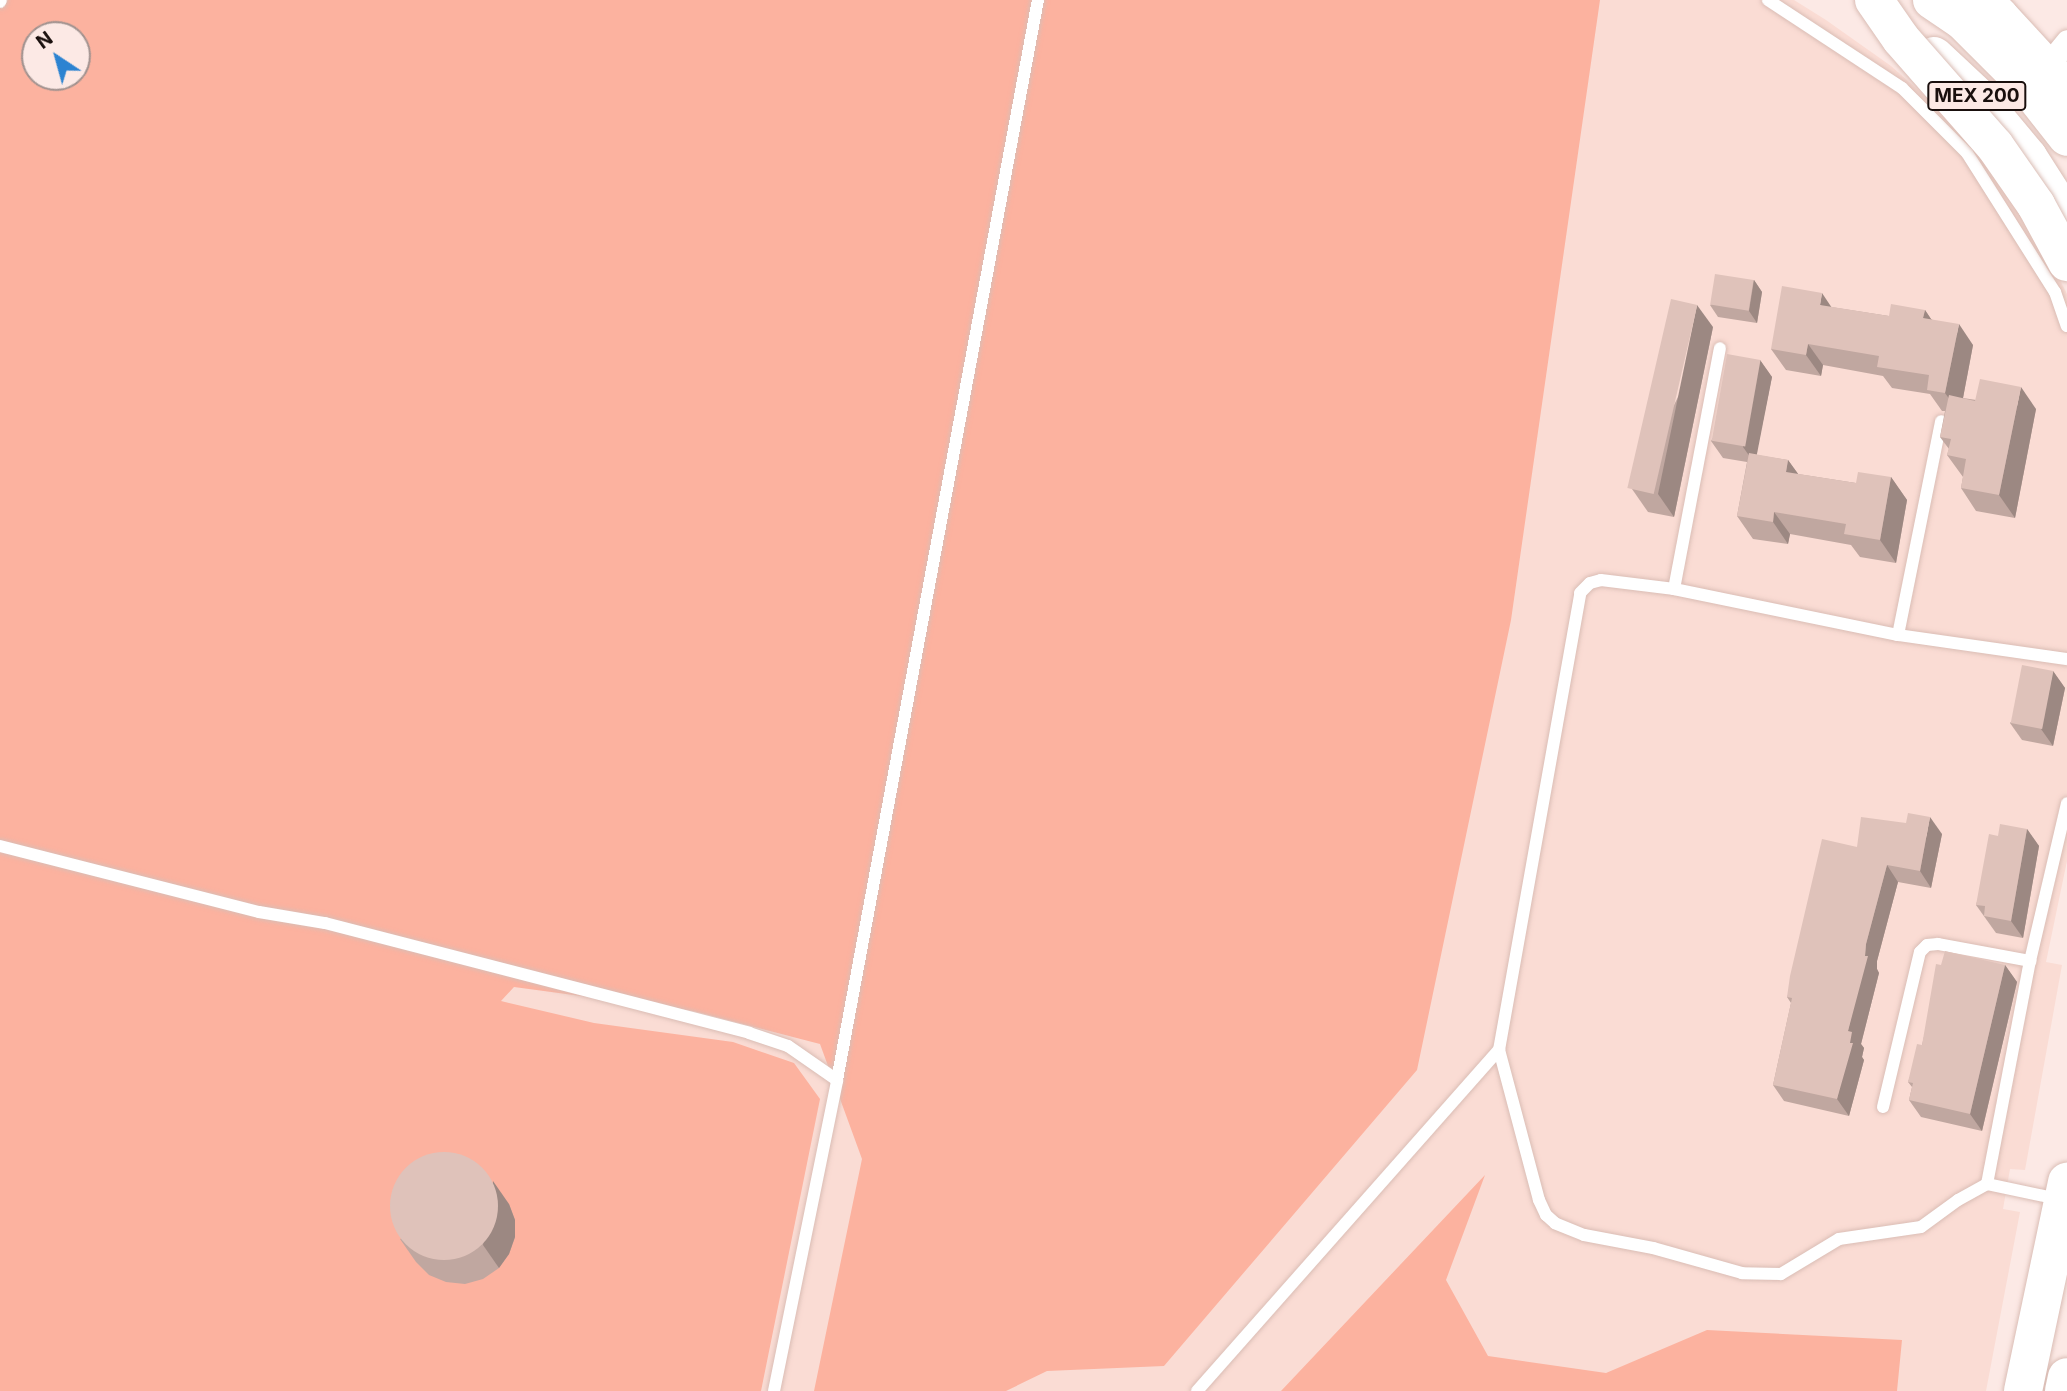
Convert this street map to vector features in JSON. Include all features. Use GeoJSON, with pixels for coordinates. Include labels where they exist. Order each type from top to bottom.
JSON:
{"type":"FeatureCollection","features":[{"type":"Feature","properties":{"kind":"highway","name":"MEX 200"},"geometry":{"type":"LineString","coordinates":[[1860,0],[1928,51],[1978,97],[2028,157],[2067,218]]}},
{"type":"Feature","properties":{"kind":"highway"},"geometry":{"type":"LineString","coordinates":[[1874,0],[1900,39],[1995,146],[2036,205],[2067,262]]}},
{"type":"Feature","properties":{"kind":"highway","name":"MEX 200"},"geometry":{"type":"LineString","coordinates":[[1932,0],[1963,22],[2023,81],[2067,137]]}},
{"type":"Feature","properties":{"kind":"highway"},"geometry":{"type":"LineString","coordinates":[[1987,5],[2060,65]]}},
{"type":"Feature","properties":{"kind":"highway"},"geometry":{"type":"LineString","coordinates":[[2023,1391],[2060,1241],[2065,1194]]}},
{"type":"Feature","properties":{"kind":"highway"},"geometry":{"type":"LineString","coordinates":[[2064,1391],[2067,1377]]}},
{"type":"Feature","properties":{"kind":"lane"},"geometry":{"type":"LineString","coordinates":[[774,1391],[836,1080],[1038,0]]}},
{"type":"Feature","properties":{"kind":"lane"},"geometry":{"type":"LineString","coordinates":[[1768,0],[1902,88],[1967,153],[2055,292],[2067,326]]}},
{"type":"Feature","properties":{"kind":"lane"},"geometry":{"type":"LineString","coordinates":[[1674,589],[1720,348]]}},
{"type":"Feature","properties":{"kind":"lane"},"geometry":{"type":"LineString","coordinates":[[1898,635],[1941,421]]}},
{"type":"Feature","properties":{"kind":"lane"},"geometry":{"type":"LineString","coordinates":[[2065,1194],[1987,1184],[1958,1200],[1921,1227],[1839,1239],[1781,1274],[1742,1273],[1653,1248],[1584,1235],[1555,1223],[1546,1215],[1539,1200],[1499,1050],[1580,593],[1590,583],[1601,580],[1674,589],[1898,635],[2067,659]]}},
{"type":"Feature","properties":{"kind":"lane"},"geometry":{"type":"LineString","coordinates":[[1987,1184],[2030,961],[2067,803]]}},
{"type":"Feature","properties":{"kind":"lane"},"geometry":{"type":"LineString","coordinates":[[0,846],[259,912],[325,922],[749,1033],[788,1046],[836,1080]]}},
{"type":"Feature","properties":{"kind":"lane"},"geometry":{"type":"LineString","coordinates":[[1883,1107],[1920,952],[1927,945],[1938,944],[2030,961]]}},
{"type":"Feature","properties":{"kind":"lane"},"geometry":{"type":"LineString","coordinates":[[1197,1391],[1499,1050]]}},
{"type":"Feature","properties":{"kind":"shaded area"},"geometry":{"type":"Polygon","coordinates":[[[0,0],[1794,0],[1826,20],[1891,66],[1950,118],[2031,223],[2067,294],[2067,861],[2046,962],[2062,965],[2025,1170],[2010,1169],[2003,1209],[2020,1212],[1986,1391],[0,1391],[0,0]]]}},
{"type":"Feature","properties":{"kind":"shaded area"},"geometry":{"type":"Polygon","coordinates":[[[0,0],[1600,0],[1511,620],[1417,1070],[1164,1366],[1047,1371],[1006,1391],[814,1391],[862,1159],[820,1044],[693,1011],[514,987],[501,1001],[594,1023],[733,1042],[794,1063],[820,1099],[761,1391],[0,1391],[0,0]]]}},
{"type":"Feature","properties":{"kind":"shaded area"},"geometry":{"type":"Polygon","coordinates":[[[1485,1175],[1446,1280],[1488,1356],[1606,1373],[1707,1330],[1902,1340],[1897,1391],[1281,1391],[1485,1175]]]}},
{"type":"Feature","properties":{"kind":"building"},"geometry":{"type":"Polygon","coordinates":[[[1715,274],[1754,280],[1749,311],[1710,305],[1715,274]]]}},
{"type":"Feature","properties":{"kind":"building"},"geometry":{"type":"Polygon","coordinates":[[[1782,286],[1822,293],[1820,305],[1889,316],[1891,304],[1925,310],[1923,318],[1959,324],[1945,393],[1927,390],[1929,375],[1877,367],[1879,356],[1808,344],[1806,355],[1771,349],[1782,286]]]}},
{"type":"Feature","properties":{"kind":"building"},"geometry":{"type":"Polygon","coordinates":[[[1671,299],[1697,305],[1654,494],[1627,488],[1671,299]]]}},
{"type":"Feature","properties":{"kind":"building"},"geometry":{"type":"Polygon","coordinates":[[[1727,354],[1760,360],[1745,447],[1712,441],[1727,354]]]}},
{"type":"Feature","properties":{"kind":"building"},"geometry":{"type":"Polygon","coordinates":[[[1980,379],[2021,387],[1999,495],[1961,488],[1966,459],[1947,455],[1951,439],[1940,437],[1949,395],[1975,401],[1980,379]]]}},
{"type":"Feature","properties":{"kind":"building"},"geometry":{"type":"Polygon","coordinates":[[[1749,453],[1788,460],[1786,472],[1856,483],[1858,472],[1891,477],[1880,540],[1844,534],[1846,524],[1774,512],[1773,522],[1737,516],[1749,453]]]}},
{"type":"Feature","properties":{"kind":"building"},"geometry":{"type":"Polygon","coordinates":[[[2022,665],[2053,671],[2042,729],[2011,723],[2022,665]]]}},
{"type":"Feature","properties":{"kind":"building"},"geometry":{"type":"Polygon","coordinates":[[[1908,813],[1930,817],[1920,871],[1887,865],[1866,944],[1865,956],[1868,956],[1848,1031],[1852,1032],[1850,1043],[1853,1043],[1837,1099],[1773,1085],[1792,998],[1787,997],[1790,976],[1822,839],[1857,847],[1861,817],[1906,823],[1908,813]]]}},
{"type":"Feature","properties":{"kind":"building"},"geometry":{"type":"Polygon","coordinates":[[[2000,824],[2027,829],[2011,921],[1984,916],[1985,906],[1976,905],[1989,834],[1998,836],[2000,824]]]}},
{"type":"Feature","properties":{"kind":"building"},"geometry":{"type":"Polygon","coordinates":[[[1945,951],[2005,965],[1970,1114],[1909,1100],[1913,1083],[1908,1082],[1917,1044],[1922,1045],[1936,964],[1941,965],[1945,951]]]}},
{"type":"Feature","properties":{"kind":"building"},"geometry":{"type":"Polygon","coordinates":[[[444,1152],[465,1156],[483,1167],[494,1185],[498,1206],[494,1227],[483,1245],[465,1256],[444,1260],[423,1256],[405,1245],[394,1227],[390,1206],[394,1185],[405,1167],[423,1156],[444,1152]]]}}]}
